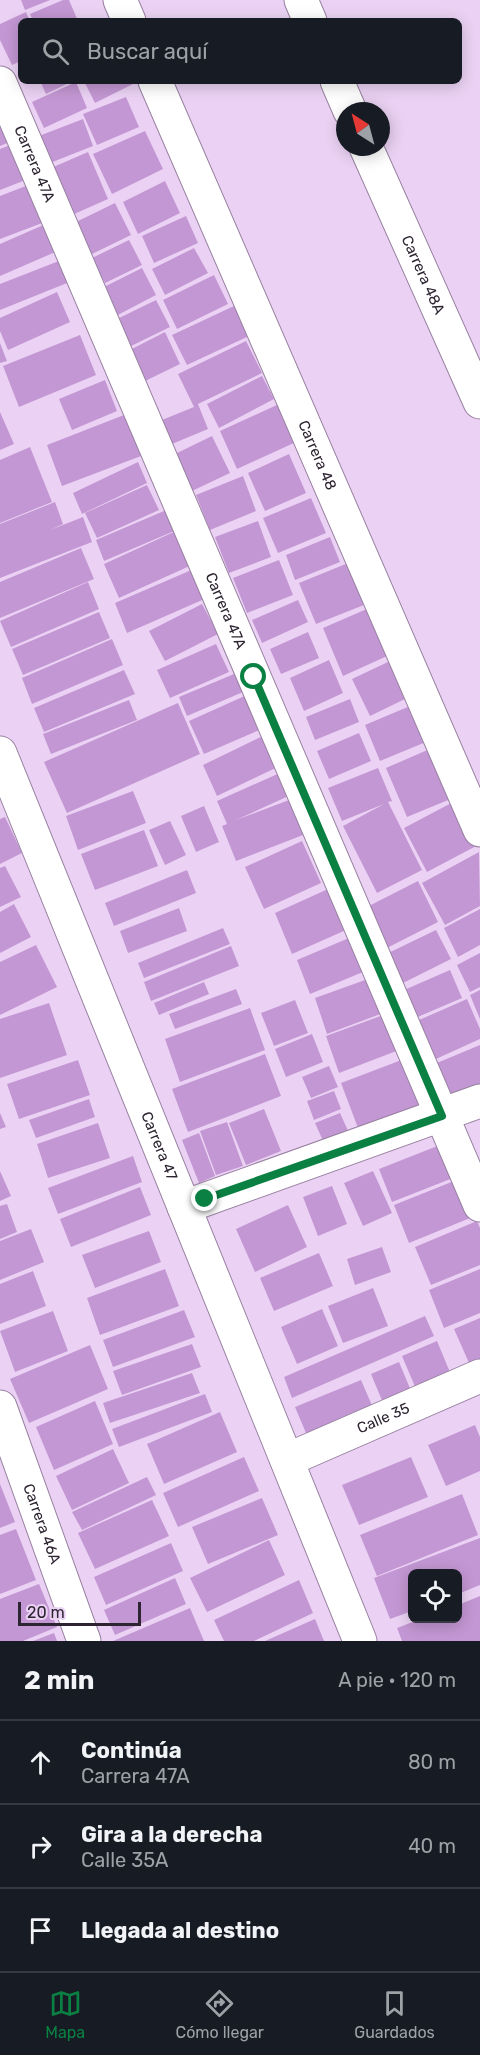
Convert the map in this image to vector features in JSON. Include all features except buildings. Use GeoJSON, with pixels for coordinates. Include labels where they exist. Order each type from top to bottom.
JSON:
{"type":"FeatureCollection","features":[{"type":"Feature","properties":{"kind":"street"},"geometry":{"type":"LineString","coordinates":[[120,0],[128,18]]}},
{"type":"Feature","properties":{"kind":"street"},"geometry":{"type":"LineString","coordinates":[[300,0],[309,18]]}},
{"type":"Feature","properties":{"kind":"street","name":"Carrera 47A"},"geometry":{"type":"LineString","coordinates":[[0,83],[480,1205]]}},
{"type":"Feature","properties":{"kind":"street","name":"Carrera 48"},"geometry":{"type":"LineString","coordinates":[[156,84],[480,830]]}},
{"type":"Feature","properties":{"kind":"street"},"geometry":{"type":"LineString","coordinates":[[338,84],[346,102]]}},
{"type":"Feature","properties":{"kind":"street","name":"Carrera 48A"},"geometry":{"type":"LineString","coordinates":[[370,156],[480,402]]}},
{"type":"Feature","properties":{"kind":"street","name":"Carrera 47"},"geometry":{"type":"LineString","coordinates":[[0,753],[360,1641]]}},
{"type":"Feature","properties":{"kind":"street"},"geometry":{"type":"LineString","coordinates":[[184,1207],[480,1101]]}},
{"type":"Feature","properties":{"kind":"street","name":"Calle 35"},"geometry":{"type":"LineString","coordinates":[[287,1460],[480,1376]]}},
{"type":"Feature","properties":{"kind":"street","name":"Carrera 46A"},"geometry":{"type":"LineString","coordinates":[[0,1407],[84,1641]]}},
{"type":"Feature","properties":{"kind":"route"},"geometry":{"type":"LineString","coordinates":[[205,1199],[442,1116],[254,677]]}}]}
